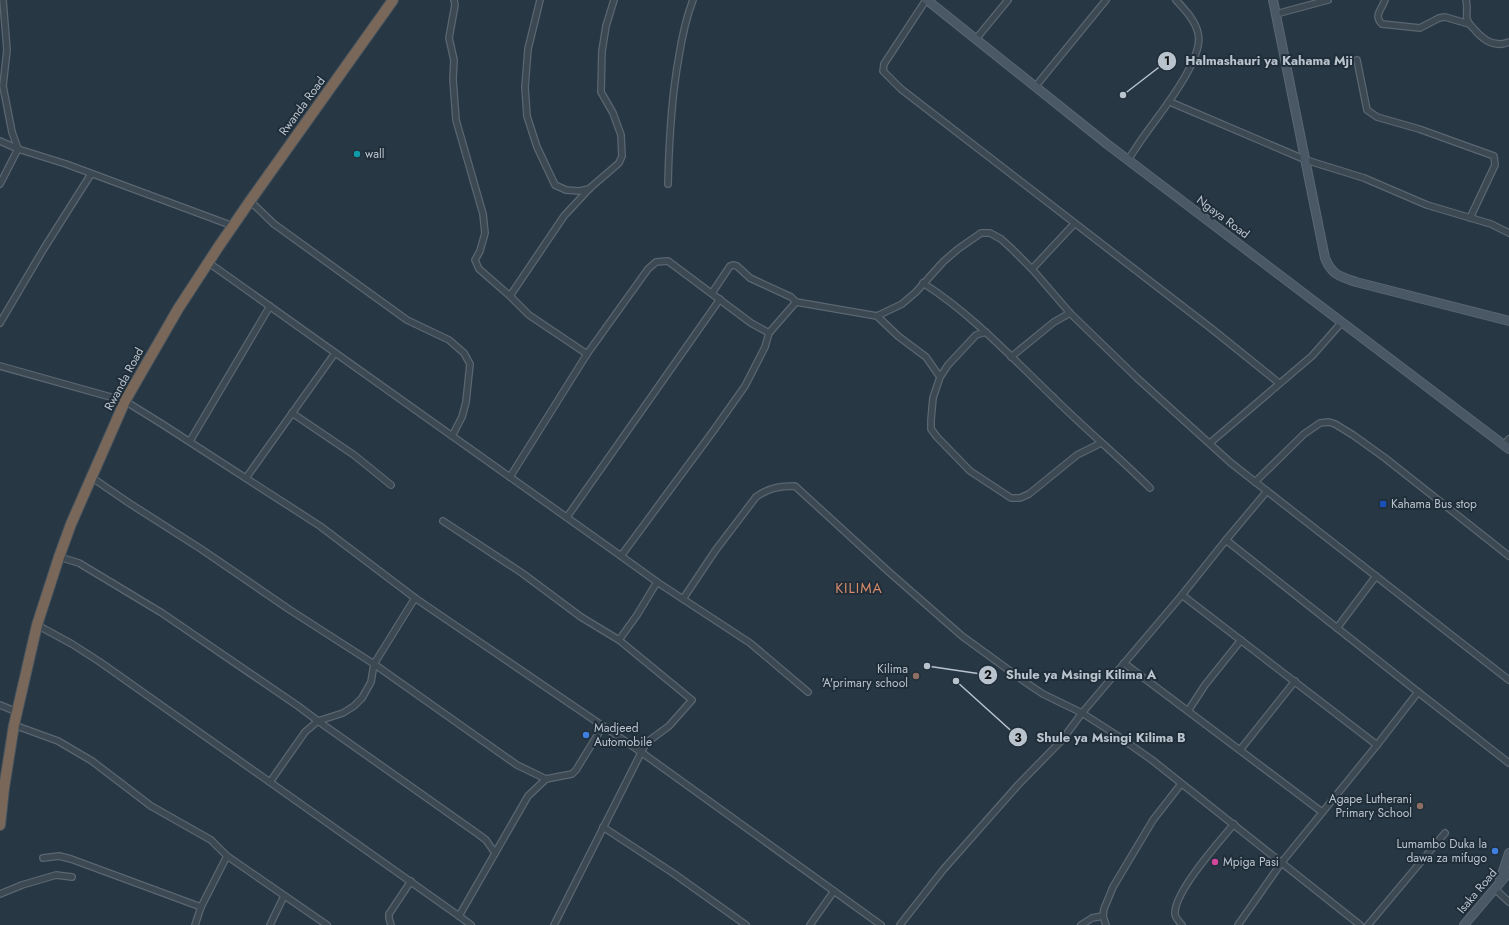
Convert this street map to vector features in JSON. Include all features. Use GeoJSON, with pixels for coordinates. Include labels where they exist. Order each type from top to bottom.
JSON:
{"type":"FeatureCollection","features":[{"type":"Feature","properties":{"kind":"highway","name":"Rwanda Road"},"geometry":{"type":"LineString","coordinates":[[0,825],[14,725],[37,624],[59,557],[91,477],[125,401],[178,309],[233,226],[393,0]]}},
{"type":"Feature","properties":{"kind":"street"},"geometry":{"type":"LineString","coordinates":[[0,184],[18,149],[12,132],[3,86],[7,50],[3,0]]}},
{"type":"Feature","properties":{"kind":"street"},"geometry":{"type":"LineString","coordinates":[[454,0],[449,38],[454,60],[453,79],[456,120],[480,202],[485,233],[480,251],[475,260],[479,269],[529,315],[587,354]]}},
{"type":"Feature","properties":{"kind":"street"},"geometry":{"type":"LineString","coordinates":[[540,0],[528,49],[525,87],[527,116],[536,147],[555,185],[571,191],[590,188]]}},
{"type":"Feature","properties":{"kind":"street"},"geometry":{"type":"LineString","coordinates":[[510,296],[564,216],[590,188],[619,163],[622,156],[621,135],[613,113],[600,92],[602,51],[606,26],[614,0]]}},
{"type":"Feature","properties":{"kind":"street"},"geometry":{"type":"LineString","coordinates":[[668,184],[669,128],[674,81],[684,28],[693,0]]}},
{"type":"Feature","properties":{"kind":"street"},"geometry":{"type":"LineString","coordinates":[[927,0],[901,40],[887,58],[883,71],[901,89],[1212,329],[1279,383]]}},
{"type":"Feature","properties":{"kind":"street","name":"Ngaya Road"},"geometry":{"type":"LineString","coordinates":[[927,0],[1128,160],[1342,322],[1507,444]]}},
{"type":"Feature","properties":{"kind":"street"},"geometry":{"type":"LineString","coordinates":[[976,40],[1008,0]]}},
{"type":"Feature","properties":{"kind":"street"},"geometry":{"type":"LineString","coordinates":[[1036,87],[1106,0]]}},
{"type":"Feature","properties":{"kind":"street"},"geometry":{"type":"LineString","coordinates":[[1128,160],[1146,132],[1170,102],[1184,78],[1198,47],[1199,34],[1193,21],[1186,10],[1176,0]]}},
{"type":"Feature","properties":{"kind":"street"},"geometry":{"type":"LineString","coordinates":[[1273,0],[1325,258],[1329,268],[1332,272],[1339,276],[1356,282],[1509,320]]}},
{"type":"Feature","properties":{"kind":"street"},"geometry":{"type":"LineString","coordinates":[[1276,14],[1328,0]]}},
{"type":"Feature","properties":{"kind":"street"},"geometry":{"type":"LineString","coordinates":[[1384,0],[1377,16],[1378,21],[1382,24],[1420,28],[1439,18],[1445,17],[1470,24]]}},
{"type":"Feature","properties":{"kind":"street"},"geometry":{"type":"LineString","coordinates":[[1466,0],[1467,19],[1485,40],[1501,44],[1509,42]]}},
{"type":"Feature","properties":{"kind":"street"},"geometry":{"type":"LineString","coordinates":[[1357,60],[1367,110],[1372,114],[1377,117],[1419,129],[1494,156],[1495,165],[1493,172],[1470,218]]}},
{"type":"Feature","properties":{"kind":"street"},"geometry":{"type":"LineString","coordinates":[[1170,102],[1306,160],[1364,178],[1427,205],[1491,224],[1509,233]]}},
{"type":"Feature","properties":{"kind":"street"},"geometry":{"type":"LineString","coordinates":[[0,142],[66,164],[233,226]]}},
{"type":"Feature","properties":{"kind":"street"},"geometry":{"type":"LineString","coordinates":[[0,323],[43,250],[92,174]]}},
{"type":"Feature","properties":{"kind":"street"},"geometry":{"type":"LineString","coordinates":[[250,201],[274,224],[407,320],[449,340],[464,353],[470,364],[466,402],[462,417],[452,436]]}},
{"type":"Feature","properties":{"kind":"street"},"geometry":{"type":"LineString","coordinates":[[1032,270],[1074,224]]}},
{"type":"Feature","properties":{"kind":"street"},"geometry":{"type":"LineString","coordinates":[[877,316],[902,304],[916,292],[943,262],[981,233],[990,233],[1001,240],[1032,270],[1070,313],[1137,378],[1231,463],[1509,680]]}},
{"type":"Feature","properties":{"kind":"street"},"geometry":{"type":"LineString","coordinates":[[510,477],[587,354],[648,269],[656,262],[668,261],[751,323],[769,333]]}},
{"type":"Feature","properties":{"kind":"street"},"geometry":{"type":"LineString","coordinates":[[209,263],[657,582],[750,643],[808,692]]}},
{"type":"Feature","properties":{"kind":"street"},"geometry":{"type":"LineString","coordinates":[[712,293],[730,266],[734,265],[750,278],[791,297],[796,302],[877,316],[898,336],[926,357],[940,377]]}},
{"type":"Feature","properties":{"kind":"street"},"geometry":{"type":"LineString","coordinates":[[923,283],[952,303],[986,332],[1150,488]]}},
{"type":"Feature","properties":{"kind":"street"},"geometry":{"type":"LineString","coordinates":[[567,517],[720,299]]}},
{"type":"Feature","properties":{"kind":"street"},"geometry":{"type":"LineString","coordinates":[[622,556],[714,430],[744,386],[765,347],[769,333],[796,302]]}},
{"type":"Feature","properties":{"kind":"street"},"geometry":{"type":"LineString","coordinates":[[190,441],[270,306]]}},
{"type":"Feature","properties":{"kind":"street"},"geometry":{"type":"LineString","coordinates":[[1012,357],[1054,322],[1070,313]]}},
{"type":"Feature","properties":{"kind":"street"},"geometry":{"type":"LineString","coordinates":[[1210,443],[1312,356],[1342,322]]}},
{"type":"Feature","properties":{"kind":"street"},"geometry":{"type":"LineString","coordinates":[[986,332],[976,335],[940,377],[933,398],[931,420],[932,429],[937,437],[970,471],[1011,498],[1020,498],[1030,494],[1077,454],[1101,443]]}},
{"type":"Feature","properties":{"kind":"street"},"geometry":{"type":"LineString","coordinates":[[246,478],[335,353]]}},
{"type":"Feature","properties":{"kind":"street"},"geometry":{"type":"LineString","coordinates":[[0,366],[125,401],[190,441],[320,526],[415,598],[641,752],[881,925]]}},
{"type":"Feature","properties":{"kind":"street"},"geometry":{"type":"LineString","coordinates":[[292,413],[354,455],[391,485]]}},
{"type":"Feature","properties":{"kind":"street"},"geometry":{"type":"LineString","coordinates":[[1255,482],[1304,434],[1320,423],[1329,422],[1341,428],[1385,458],[1509,556]]}},
{"type":"Feature","properties":{"kind":"street"},"geometry":{"type":"LineString","coordinates":[[91,477],[201,549],[290,610],[374,664],[517,765],[546,779]]}},
{"type":"Feature","properties":{"kind":"street"},"geometry":{"type":"LineString","coordinates":[[683,599],[715,551],[756,497],[765,490],[783,486],[795,486],[962,636],[1043,694],[1082,713],[1152,760],[1360,925]]}},
{"type":"Feature","properties":{"kind":"street"},"geometry":{"type":"LineString","coordinates":[[900,925],[943,870],[1018,785],[1062,740],[1082,713],[1182,595],[1267,491]]}},
{"type":"Feature","properties":{"kind":"street"},"geometry":{"type":"LineString","coordinates":[[443,521],[619,640],[692,700],[669,726],[646,743],[554,925]]}},
{"type":"Feature","properties":{"kind":"street"},"geometry":{"type":"LineString","coordinates":[[1226,540],[1509,763]]}},
{"type":"Feature","properties":{"kind":"street"},"geometry":{"type":"LineString","coordinates":[[59,557],[79,563],[162,613],[298,706],[318,722],[478,834],[486,840],[495,853]]}},
{"type":"Feature","properties":{"kind":"street"},"geometry":{"type":"LineString","coordinates":[[1337,628],[1376,576]]}},
{"type":"Feature","properties":{"kind":"street"},"geometry":{"type":"LineString","coordinates":[[619,640],[637,615],[657,582]]}},
{"type":"Feature","properties":{"kind":"street"},"geometry":{"type":"LineString","coordinates":[[1182,595],[1377,745]]}},
{"type":"Feature","properties":{"kind":"street"},"geometry":{"type":"LineString","coordinates":[[270,782],[306,732],[318,722],[339,715],[354,706],[362,698],[371,682],[374,664],[415,598]]}},
{"type":"Feature","properties":{"kind":"street"},"geometry":{"type":"LineString","coordinates":[[37,624],[100,662],[471,925]]}},
{"type":"Feature","properties":{"kind":"street"},"geometry":{"type":"LineString","coordinates":[[1188,711],[1205,685],[1241,640]]}},
{"type":"Feature","properties":{"kind":"street"},"geometry":{"type":"LineString","coordinates":[[1124,663],[1322,812]]}},
{"type":"Feature","properties":{"kind":"street"},"geometry":{"type":"LineString","coordinates":[[1240,750],[1295,681]]}},
{"type":"Feature","properties":{"kind":"street"},"geometry":{"type":"LineString","coordinates":[[1238,925],[1282,862],[1418,692]]}},
{"type":"Feature","properties":{"kind":"street"},"geometry":{"type":"LineString","coordinates":[[0,705],[17,712]]}},
{"type":"Feature","properties":{"kind":"street"},"geometry":{"type":"LineString","coordinates":[[14,725],[58,741],[80,754],[112,775],[151,806],[211,840],[227,856],[327,925]]}},
{"type":"Feature","properties":{"kind":"street"},"geometry":{"type":"LineString","coordinates":[[459,916],[528,796],[546,779],[572,774],[603,726]]}},
{"type":"Feature","properties":{"kind":"street"},"geometry":{"type":"LineString","coordinates":[[1106,925],[1103,916],[1106,903],[1123,868],[1153,820],[1181,784]]}},
{"type":"Feature","properties":{"kind":"street"},"geometry":{"type":"LineString","coordinates":[[1182,925],[1175,917],[1175,911],[1183,890],[1206,857],[1234,824]]}},
{"type":"Feature","properties":{"kind":"street"},"geometry":{"type":"LineString","coordinates":[[603,827],[674,873],[746,925]]}},
{"type":"Feature","properties":{"kind":"street"},"geometry":{"type":"LineString","coordinates":[[1368,925],[1445,832]]}},
{"type":"Feature","properties":{"kind":"street"},"geometry":{"type":"LineString","coordinates":[[1509,852],[1496,886],[1509,902]]}},
{"type":"Feature","properties":{"kind":"street"},"geometry":{"type":"LineString","coordinates":[[43,858],[59,856],[72,859],[201,908]]}},
{"type":"Feature","properties":{"kind":"street"},"geometry":{"type":"LineString","coordinates":[[195,925],[201,908],[227,856]]}},
{"type":"Feature","properties":{"kind":"street","name":"Isaka Road"},"geometry":{"type":"LineString","coordinates":[[1464,925],[1509,872]]}},
{"type":"Feature","properties":{"kind":"street"},"geometry":{"type":"LineString","coordinates":[[0,894],[22,885],[56,875],[72,877]]}},
{"type":"Feature","properties":{"kind":"street"},"geometry":{"type":"LineString","coordinates":[[391,925],[388,918],[411,881]]}},
{"type":"Feature","properties":{"kind":"street"},"geometry":{"type":"LineString","coordinates":[[810,925],[834,891]]}},
{"type":"Feature","properties":{"kind":"street"},"geometry":{"type":"LineString","coordinates":[[270,925],[284,896]]}},
{"type":"Feature","properties":{"kind":"street"},"geometry":{"type":"LineString","coordinates":[[1081,925],[1092,918],[1103,916]]}},
{"type":"Feature","properties":{"kind":"place","name":"Halmashauri ya Kahama Mji"},"geometry":{"type":"Point","coordinates":[1123,95]}},
{"type":"Feature","properties":{"kind":"place","name":"wall"},"geometry":{"type":"Point","coordinates":[357,154]}},
{"type":"Feature","properties":{"kind":"place","name":"Kahama Bus stop"},"geometry":{"type":"Point","coordinates":[1383,504]}},
{"type":"Feature","properties":{"kind":"place","name":"Shule ya Msingi Kilima A"},"geometry":{"type":"Point","coordinates":[927,666]}},
{"type":"Feature","properties":{"kind":"place","name":"Kilima 'A'primary school"},"geometry":{"type":"Point","coordinates":[916,676]}},
{"type":"Feature","properties":{"kind":"place","name":"Shule ya Msingi Kilima B"},"geometry":{"type":"Point","coordinates":[956,681]}},
{"type":"Feature","properties":{"kind":"place","name":"Madjeed Automobile"},"geometry":{"type":"Point","coordinates":[586,735]}},
{"type":"Feature","properties":{"kind":"place","name":"Agape Lutherani Primary School"},"geometry":{"type":"Point","coordinates":[1420,806]}},
{"type":"Feature","properties":{"kind":"place","name":"Lumambo Duka la dawa za mifugo"},"geometry":{"type":"Point","coordinates":[1495,851]}},
{"type":"Feature","properties":{"kind":"place","name":"Mpiga Pasi"},"geometry":{"type":"Point","coordinates":[1215,862]}},
{"type":"Feature","properties":{"kind":"district","name":"KILIMA"},"geometry":{"type":"Point","coordinates":[859,588]}}]}
